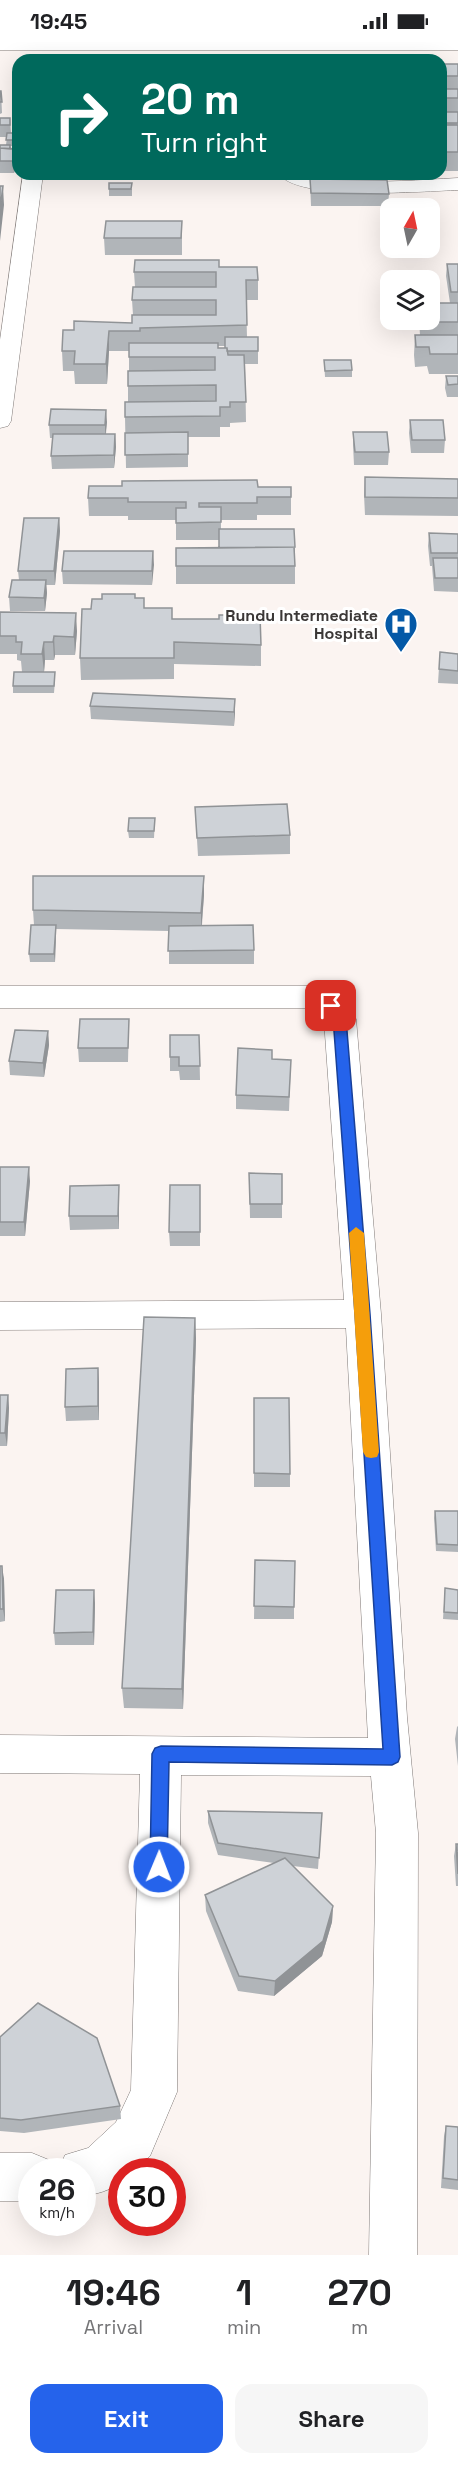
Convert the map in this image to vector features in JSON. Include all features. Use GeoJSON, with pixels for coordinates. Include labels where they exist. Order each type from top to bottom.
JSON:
{"type":"FeatureCollection","features":[{"type":"Feature","properties":{"kind":"street"},"geometry":{"type":"LineString","coordinates":[[0,45],[49,53],[458,45]]}},
{"type":"Feature","properties":{"kind":"street"},"geometry":{"type":"LineString","coordinates":[[0,421],[32,180]]}},
{"type":"Feature","properties":{"kind":"street"},"geometry":{"type":"LineString","coordinates":[[298,180],[339,186],[458,184]]}},
{"type":"Feature","properties":{"kind":"street"},"geometry":{"type":"LineString","coordinates":[[0,997],[313,997],[331,1006],[340,1019],[363,1314],[398,1833],[393,2255]]}},
{"type":"Feature","properties":{"kind":"street"},"geometry":{"type":"LineString","coordinates":[[0,1316],[363,1314]]}},
{"type":"Feature","properties":{"kind":"street"},"geometry":{"type":"LineString","coordinates":[[0,1754],[392,1757]]}},
{"type":"Feature","properties":{"kind":"street"},"geometry":{"type":"LineString","coordinates":[[96,2170],[133,2139],[154,2092],[161,1754]]}},
{"type":"Feature","properties":{"kind":"street"},"geometry":{"type":"LineString","coordinates":[[0,2177],[18,2177]]}},
{"type":"Feature","properties":{"kind":"building"},"geometry":{"type":"Polygon","coordinates":[[[447,64],[458,64],[458,76],[447,76],[447,64]]]}},
{"type":"Feature","properties":{"kind":"building"},"geometry":{"type":"Polygon","coordinates":[[[447,89],[458,89],[458,98],[447,98],[447,89]]]}},
{"type":"Feature","properties":{"kind":"building"},"geometry":{"type":"Polygon","coordinates":[[[447,112],[458,112],[458,123],[447,123],[447,112]]]}},
{"type":"Feature","properties":{"kind":"building"},"geometry":{"type":"Polygon","coordinates":[[[0,118],[10,118],[10,125],[0,125],[0,118]]]}},
{"type":"Feature","properties":{"kind":"building"},"geometry":{"type":"Polygon","coordinates":[[[447,125],[458,125],[458,152],[447,152],[447,125]]]}},
{"type":"Feature","properties":{"kind":"building"},"geometry":{"type":"Polygon","coordinates":[[[7,133],[12,133],[12,140],[6,140],[7,133]]]}},
{"type":"Feature","properties":{"kind":"building"},"geometry":{"type":"Polygon","coordinates":[[[0,145],[10,145],[10,149],[0,148],[0,145]]]}},
{"type":"Feature","properties":{"kind":"building"},"geometry":{"type":"Polygon","coordinates":[[[0,148],[12,149],[12,161],[0,161],[0,148]]]}},
{"type":"Feature","properties":{"kind":"building"},"geometry":{"type":"Polygon","coordinates":[[[310,180],[387,180],[389,194],[311,193],[310,180]]]}},
{"type":"Feature","properties":{"kind":"building"},"geometry":{"type":"Polygon","coordinates":[[[109,183],[132,183],[131,189],[109,189],[109,183]]]}},
{"type":"Feature","properties":{"kind":"building"},"geometry":{"type":"Polygon","coordinates":[[[0,186],[3,186],[0,209],[0,186]]]}},
{"type":"Feature","properties":{"kind":"building"},"geometry":{"type":"Polygon","coordinates":[[[106,221],[182,221],[181,238],[104,238],[106,221]]]}},
{"type":"Feature","properties":{"kind":"building"},"geometry":{"type":"Polygon","coordinates":[[[135,260],[219,260],[219,267],[257,267],[258,280],[246,280],[247,325],[109,331],[106,364],[74,364],[75,351],[62,351],[63,330],[74,330],[74,321],[132,323],[132,315],[216,315],[216,300],[132,300],[133,287],[216,287],[216,272],[134,272],[135,260]]]}},
{"type":"Feature","properties":{"kind":"building"},"geometry":{"type":"Polygon","coordinates":[[[447,264],[458,264],[458,292],[451,292],[447,264]]]}},
{"type":"Feature","properties":{"kind":"building"},"geometry":{"type":"Polygon","coordinates":[[[440,303],[458,303],[458,322],[440,322],[440,303]]]}},
{"type":"Feature","properties":{"kind":"building"},"geometry":{"type":"Polygon","coordinates":[[[415,335],[458,335],[458,354],[430,354],[429,347],[416,347],[415,335]]]}},
{"type":"Feature","properties":{"kind":"building"},"geometry":{"type":"Polygon","coordinates":[[[225,337],[258,337],[258,351],[227,351],[225,337]]]}},
{"type":"Feature","properties":{"kind":"building"},"geometry":{"type":"Polygon","coordinates":[[[129,343],[218,343],[218,348],[227,348],[228,355],[244,355],[246,402],[230,402],[230,407],[220,407],[220,416],[125,417],[125,402],[216,401],[216,385],[128,386],[128,371],[215,370],[215,357],[129,357],[129,343]]]}},
{"type":"Feature","properties":{"kind":"building"},"geometry":{"type":"Polygon","coordinates":[[[324,360],[351,360],[352,370],[325,371],[324,360]]]}},
{"type":"Feature","properties":{"kind":"building"},"geometry":{"type":"Polygon","coordinates":[[[446,376],[458,376],[458,384],[448,385],[446,376]]]}},
{"type":"Feature","properties":{"kind":"building"},"geometry":{"type":"Polygon","coordinates":[[[51,409],[106,410],[105,425],[49,425],[51,409]]]}},
{"type":"Feature","properties":{"kind":"building"},"geometry":{"type":"Polygon","coordinates":[[[410,420],[443,420],[445,440],[412,440],[410,420]]]}},
{"type":"Feature","properties":{"kind":"building"},"geometry":{"type":"Polygon","coordinates":[[[188,432],[188,454],[125,455],[125,433],[188,432]]]}},
{"type":"Feature","properties":{"kind":"building"},"geometry":{"type":"Polygon","coordinates":[[[353,432],[387,432],[389,452],[355,452],[353,432]]]}},
{"type":"Feature","properties":{"kind":"building"},"geometry":{"type":"Polygon","coordinates":[[[53,434],[115,434],[114,455],[51,456],[53,434]]]}},
{"type":"Feature","properties":{"kind":"building"},"geometry":{"type":"Polygon","coordinates":[[[365,477],[458,479],[458,498],[365,497],[365,477]]]}},
{"type":"Feature","properties":{"kind":"building"},"geometry":{"type":"Polygon","coordinates":[[[257,480],[258,487],[291,487],[291,497],[257,497],[257,503],[199,503],[199,507],[221,507],[221,522],[176,523],[176,508],[186,508],[186,502],[128,502],[128,498],[88,498],[89,486],[122,486],[122,481],[257,480]]]}},
{"type":"Feature","properties":{"kind":"building"},"geometry":{"type":"Polygon","coordinates":[[[24,518],[59,518],[54,571],[18,571],[24,518]]]}},
{"type":"Feature","properties":{"kind":"building"},"geometry":{"type":"Polygon","coordinates":[[[219,529],[294,529],[295,547],[219,548],[219,529]]]}},
{"type":"Feature","properties":{"kind":"building"},"geometry":{"type":"Polygon","coordinates":[[[429,533],[458,534],[458,553],[431,553],[429,533]]]}},
{"type":"Feature","properties":{"kind":"building"},"geometry":{"type":"Polygon","coordinates":[[[294,547],[295,566],[176,566],[176,548],[294,547]]]}},
{"type":"Feature","properties":{"kind":"building"},"geometry":{"type":"Polygon","coordinates":[[[64,551],[153,551],[152,571],[62,571],[64,551]]]}},
{"type":"Feature","properties":{"kind":"building"},"geometry":{"type":"Polygon","coordinates":[[[433,558],[458,558],[458,578],[435,578],[433,558]]]}},
{"type":"Feature","properties":{"kind":"building"},"geometry":{"type":"Polygon","coordinates":[[[12,580],[46,580],[44,598],[9,597],[12,580]]]}},
{"type":"Feature","properties":{"kind":"building"},"geometry":{"type":"Polygon","coordinates":[[[102,594],[135,594],[135,598],[144,598],[144,608],[172,608],[172,619],[219,619],[219,615],[260,615],[261,645],[174,642],[174,658],[80,658],[82,609],[91,609],[92,599],[102,599],[102,594]]]}},
{"type":"Feature","properties":{"kind":"building"},"geometry":{"type":"Polygon","coordinates":[[[0,612],[76,613],[74,637],[54,636],[53,642],[44,642],[42,654],[21,654],[22,642],[16,642],[16,636],[0,636],[0,612]]]}},
{"type":"Feature","properties":{"kind":"building"},"geometry":{"type":"Polygon","coordinates":[[[440,652],[458,654],[458,671],[439,669],[440,652]]]}},
{"type":"Feature","properties":{"kind":"building"},"geometry":{"type":"Polygon","coordinates":[[[14,672],[55,672],[54,686],[13,686],[14,672]]]}},
{"type":"Feature","properties":{"kind":"building"},"geometry":{"type":"Polygon","coordinates":[[[93,693],[235,699],[234,712],[90,706],[93,693]]]}},
{"type":"Feature","properties":{"kind":"building"},"geometry":{"type":"Polygon","coordinates":[[[287,804],[290,835],[197,838],[195,807],[287,804]]]}},
{"type":"Feature","properties":{"kind":"building"},"geometry":{"type":"Polygon","coordinates":[[[129,818],[155,818],[154,831],[128,831],[129,818]]]}},
{"type":"Feature","properties":{"kind":"building"},"geometry":{"type":"Polygon","coordinates":[[[33,876],[204,876],[201,913],[33,910],[33,876]]]}},
{"type":"Feature","properties":{"kind":"building"},"geometry":{"type":"Polygon","coordinates":[[[31,925],[56,925],[54,954],[29,954],[31,925]]]}},
{"type":"Feature","properties":{"kind":"building"},"geometry":{"type":"Polygon","coordinates":[[[253,925],[254,950],[168,951],[169,926],[253,925]]]}},
{"type":"Feature","properties":{"kind":"building"},"geometry":{"type":"Polygon","coordinates":[[[80,1019],[129,1019],[128,1048],[78,1048],[80,1019]]]}},
{"type":"Feature","properties":{"kind":"building"},"geometry":{"type":"Polygon","coordinates":[[[15,1030],[48,1031],[43,1063],[9,1061],[15,1030]]]}},
{"type":"Feature","properties":{"kind":"building"},"geometry":{"type":"Polygon","coordinates":[[[170,1035],[199,1035],[200,1066],[179,1066],[179,1057],[170,1057],[170,1035]]]}},
{"type":"Feature","properties":{"kind":"building"},"geometry":{"type":"Polygon","coordinates":[[[238,1048],[272,1050],[272,1059],[291,1060],[289,1097],[236,1095],[238,1048]]]}},
{"type":"Feature","properties":{"kind":"building"},"geometry":{"type":"Polygon","coordinates":[[[0,1167],[29,1167],[24,1222],[0,1222],[0,1167]]]}},
{"type":"Feature","properties":{"kind":"building"},"geometry":{"type":"Polygon","coordinates":[[[249,1173],[282,1174],[282,1204],[250,1204],[249,1173]]]}},
{"type":"Feature","properties":{"kind":"building"},"geometry":{"type":"Polygon","coordinates":[[[119,1185],[118,1216],[69,1216],[70,1186],[119,1185]]]}},
{"type":"Feature","properties":{"kind":"building"},"geometry":{"type":"Polygon","coordinates":[[[170,1185],[200,1185],[200,1232],[169,1232],[170,1185]]]}},
{"type":"Feature","properties":{"kind":"building"},"geometry":{"type":"Polygon","coordinates":[[[144,1317],[195,1318],[182,1689],[122,1688],[144,1317]]]}},
{"type":"Feature","properties":{"kind":"building"},"geometry":{"type":"Polygon","coordinates":[[[98,1368],[98,1406],[65,1407],[66,1369],[98,1368]]]}},
{"type":"Feature","properties":{"kind":"building"},"geometry":{"type":"Polygon","coordinates":[[[0,1395],[8,1395],[5,1433],[0,1433],[0,1395]]]}},
{"type":"Feature","properties":{"kind":"building"},"geometry":{"type":"Polygon","coordinates":[[[254,1398],[289,1398],[290,1474],[254,1473],[254,1398]]]}},
{"type":"Feature","properties":{"kind":"building"},"geometry":{"type":"Polygon","coordinates":[[[435,1511],[458,1511],[458,1545],[437,1544],[435,1511]]]}},
{"type":"Feature","properties":{"kind":"building"},"geometry":{"type":"Polygon","coordinates":[[[255,1560],[295,1561],[294,1607],[254,1606],[255,1560]]]}},
{"type":"Feature","properties":{"kind":"building"},"geometry":{"type":"Polygon","coordinates":[[[0,1566],[2,1566],[3,1609],[0,1609],[0,1566]]]}},
{"type":"Feature","properties":{"kind":"building"},"geometry":{"type":"Polygon","coordinates":[[[445,1588],[458,1590],[458,1613],[444,1612],[445,1588]]]}},
{"type":"Feature","properties":{"kind":"building"},"geometry":{"type":"Polygon","coordinates":[[[56,1590],[94,1590],[93,1632],[54,1633],[56,1590]]]}},
{"type":"Feature","properties":{"kind":"building"},"geometry":{"type":"Polygon","coordinates":[[[208,1811],[322,1813],[319,1858],[218,1843],[208,1811]]]}},
{"type":"Feature","properties":{"kind":"building"},"geometry":{"type":"Polygon","coordinates":[[[456,1844],[458,1844],[458,1874],[456,1844]]]}},
{"type":"Feature","properties":{"kind":"building"},"geometry":{"type":"Polygon","coordinates":[[[285,1858],[333,1906],[323,1941],[275,1981],[239,1976],[205,1895],[285,1858]]]}},
{"type":"Feature","properties":{"kind":"building"},"geometry":{"type":"Polygon","coordinates":[[[38,2003],[97,2038],[120,2106],[21,2120],[0,2118],[0,2037],[38,2003]]]}},
{"type":"Feature","properties":{"kind":"building"},"geometry":{"type":"Polygon","coordinates":[[[446,2126],[458,2127],[458,2180],[443,2178],[446,2126]]]}},
{"type":"Feature","properties":{"kind":"slow traffic"},"geometry":{"type":"LineString","coordinates":[[356,1233],[371,1452]]}},
{"type":"Feature","properties":{"kind":"place","name":"Rundu Intermediate Hospital"},"geometry":{"type":"Point","coordinates":[401,653]}},
{"type":"Feature","properties":{"kind":"route"},"geometry":{"type":"LineString","coordinates":[[159,1867],[161,1754],[392,1757],[387,1718],[363,1314],[341,1031],[340,1019],[331,1006]]}}]}
